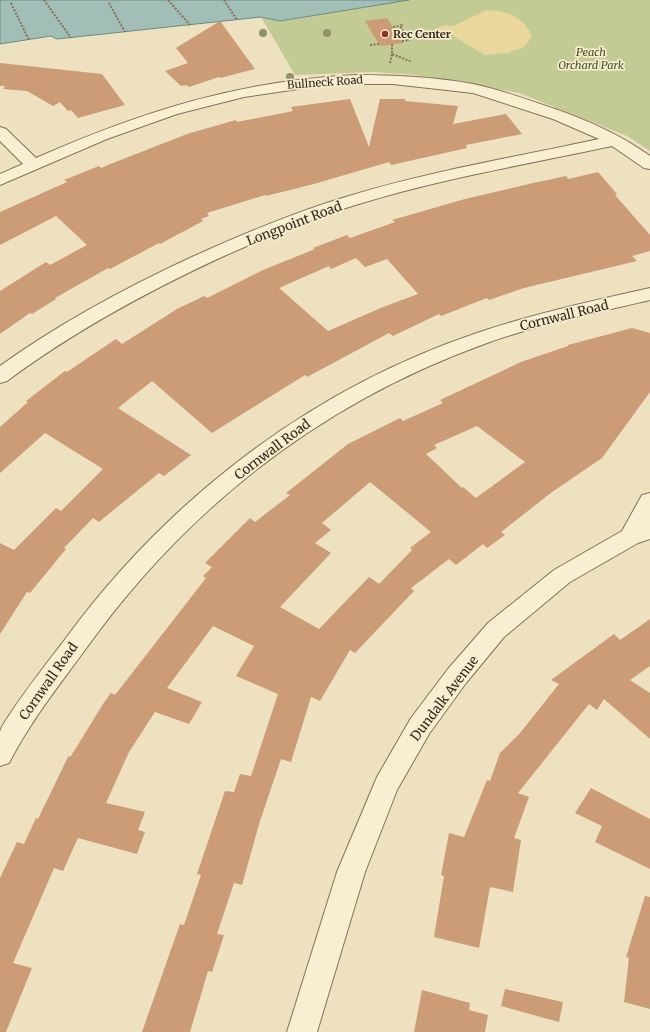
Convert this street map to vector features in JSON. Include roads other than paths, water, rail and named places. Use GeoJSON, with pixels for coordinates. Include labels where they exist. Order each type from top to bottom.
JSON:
{"type":"FeatureCollection","features":[{"type":"Feature","properties":{"kind":"street","name":"Bullneck Road"},"geometry":{"type":"LineString","coordinates":[[0,180],[136,123],[214,98],[267,87],[306,82],[373,78],[411,81],[486,92],[547,112],[616,140],[650,164]]}},
{"type":"Feature","properties":{"kind":"street"},"geometry":{"type":"LineString","coordinates":[[0,132],[34,165]]}},
{"type":"Feature","properties":{"kind":"street","name":"Longpoint Road"},"geometry":{"type":"LineString","coordinates":[[0,376],[91,316],[170,275],[267,231],[380,192],[436,178],[616,140]]}},
{"type":"Feature","properties":{"kind":"street","name":"Cornwall Road"},"geometry":{"type":"LineString","coordinates":[[0,755],[12,732],[66,656],[122,583],[163,539],[204,502],[255,460],[303,425],[316,416],[369,387],[432,357],[482,338],[532,322],[650,294]]}},
{"type":"Feature","properties":{"kind":"street"},"geometry":{"type":"LineString","coordinates":[[640,534],[650,501]]}},
{"type":"Feature","properties":{"kind":"street","name":"Dundalk Avenue"},"geometry":{"type":"LineString","coordinates":[[302,1032],[353,866],[386,785],[420,726],[457,676],[496,630],[562,576],[640,534]]}},
{"type":"Feature","properties":{"kind":"water"},"geometry":{"type":"Polygon","coordinates":[[[0,0],[409,0],[280,21],[261,17],[57,39],[51,36],[0,44],[0,0]]]}},
{"type":"Feature","properties":{"kind":"place","name":"Rec Center"},"geometry":{"type":"Point","coordinates":[385,34]}},
{"type":"Feature","properties":{"kind":"park label","name":"Peach Orchard Park"},"geometry":{"type":"Point","coordinates":[591,58]}}]}
